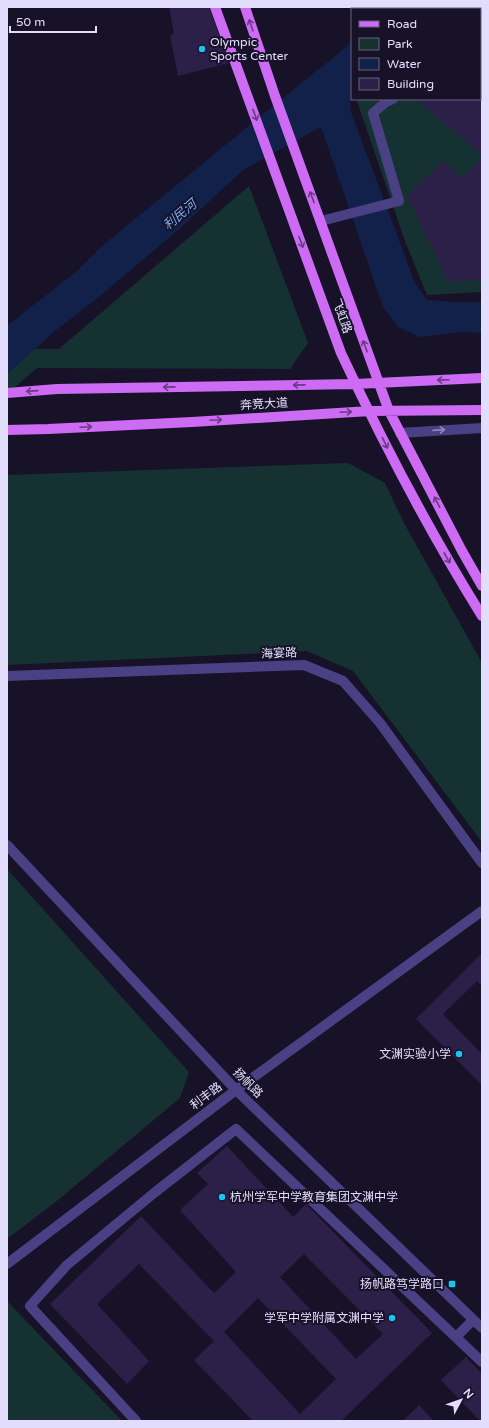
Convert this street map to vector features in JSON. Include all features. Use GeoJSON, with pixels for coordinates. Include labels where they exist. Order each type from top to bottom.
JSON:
{"type":"FeatureCollection","features":[{"type":"Feature","properties":{"kind":"main road","name":"飞虹路"},"geometry":{"type":"LineString","coordinates":[[215,7],[341,353],[408,489],[451,566],[482,616]]}},
{"type":"Feature","properties":{"kind":"main road","name":"飞虹路"},"geometry":{"type":"LineString","coordinates":[[245,7],[294,149],[389,411],[462,551],[482,586]]}},
{"type":"Feature","properties":{"kind":"main road","name":"奔竞大道"},"geometry":{"type":"LineString","coordinates":[[7,392],[57,389],[355,384],[482,378]]}},
{"type":"Feature","properties":{"kind":"main road","name":"奔竞大道"},"geometry":{"type":"LineString","coordinates":[[7,430],[370,411],[482,410]]}},
{"type":"Feature","properties":{"kind":"street"},"geometry":{"type":"LineString","coordinates":[[321,221],[399,201],[373,113],[391,100]]}},
{"type":"Feature","properties":{"kind":"street"},"geometry":{"type":"LineString","coordinates":[[400,433],[482,428]]}},
{"type":"Feature","properties":{"kind":"street","name":"海宴路"},"geometry":{"type":"LineString","coordinates":[[7,676],[304,665],[343,681],[380,723],[482,863]]}},
{"type":"Feature","properties":{"kind":"street","name":"扬帆路"},"geometry":{"type":"LineString","coordinates":[[7,845],[236,1090],[482,1328]]}},
{"type":"Feature","properties":{"kind":"street","name":"利丰路"},"geometry":{"type":"LineString","coordinates":[[7,1264],[236,1090],[482,911]]}},
{"type":"Feature","properties":{"kind":"street"},"geometry":{"type":"LineString","coordinates":[[136,1421],[30,1306],[67,1265],[154,1193],[236,1129],[482,1362]]}},
{"type":"Feature","properties":{"kind":"street"},"geometry":{"type":"LineString","coordinates":[[456,1338],[473,1320]]}},
{"type":"Feature","properties":{"kind":"green space"},"geometry":{"type":"Polygon","coordinates":[[[482,12],[482,292],[427,295],[405,241],[357,101],[481,100],[482,12]]]}},
{"type":"Feature","properties":{"kind":"green space"},"geometry":{"type":"Polygon","coordinates":[[[249,186],[308,343],[290,369],[37,368],[7,394],[7,349],[59,349],[249,186]]]}},
{"type":"Feature","properties":{"kind":"green space"},"geometry":{"type":"Polygon","coordinates":[[[348,463],[385,483],[404,523],[482,663],[482,842],[353,671],[307,651],[7,665],[7,475],[348,463]]]}},
{"type":"Feature","properties":{"kind":"green space"},"geometry":{"type":"Polygon","coordinates":[[[7,869],[189,1072],[180,1098],[58,1200],[7,1239],[7,869]]]}},
{"type":"Feature","properties":{"kind":"green space"},"geometry":{"type":"Polygon","coordinates":[[[7,1301],[122,1421],[7,1421],[7,1301]]]}},
{"type":"Feature","properties":{"kind":"water"},"geometry":{"type":"Polygon","coordinates":[[[384,7],[455,7],[454,8],[383,8],[384,7]]]}},
{"type":"Feature","properties":{"kind":"water","name":"利民河"},"geometry":{"type":"Polygon","coordinates":[[[351,42],[351,112],[415,283],[427,300],[482,302],[482,333],[462,332],[420,337],[398,327],[383,307],[321,127],[243,170],[177,231],[95,300],[55,331],[7,374],[7,326],[77,271],[102,246],[351,42]]]}},
{"type":"Feature","properties":{"kind":"building","name":"Olympic Sports Center"},"geometry":{"type":"Polygon","coordinates":[[[169,7],[209,7],[229,63],[178,76],[170,35],[174,34],[169,7]]]}},
{"type":"Feature","properties":{"kind":"building"},"geometry":{"type":"Polygon","coordinates":[[[482,99],[482,155],[417,100],[482,99]]]}},
{"type":"Feature","properties":{"kind":"building"},"geometry":{"type":"Polygon","coordinates":[[[482,158],[482,280],[448,281],[407,196],[443,161],[462,178],[482,158]]]}},
{"type":"Feature","properties":{"kind":"building"},"geometry":{"type":"Polygon","coordinates":[[[482,953],[482,986],[477,981],[443,1014],[482,1054],[482,1085],[416,1019],[482,953]]]}},
{"type":"Feature","properties":{"kind":"building","name":"学军中学附属文渊中学"},"geometry":{"type":"Polygon","coordinates":[[[227,1146],[293,1217],[306,1204],[432,1333],[341,1421],[253,1421],[194,1360],[214,1341],[139,1264],[97,1304],[149,1361],[127,1384],[50,1304],[141,1216],[214,1293],[236,1272],[180,1210],[208,1184],[197,1173],[227,1146]],[[304,1254],[280,1277],[356,1359],[383,1334],[304,1254]],[[258,1298],[224,1332],[300,1414],[336,1379],[258,1298]]]}},
{"type":"Feature","properties":{"kind":"building"},"geometry":{"type":"Polygon","coordinates":[[[466,1357],[482,1374],[482,1421],[480,1421],[441,1380],[466,1357]]]}},
{"type":"Feature","properties":{"kind":"building"},"geometry":{"type":"Polygon","coordinates":[[[419,1405],[434,1421],[403,1421],[419,1405]]]}},
{"type":"Feature","properties":{"kind":"place","name":"Olympic Sports Center"},"geometry":{"type":"Point","coordinates":[202,49]}},
{"type":"Feature","properties":{"kind":"place","name":"文渊实验小学"},"geometry":{"type":"Point","coordinates":[459,1054]}},
{"type":"Feature","properties":{"kind":"place","name":"杭州学军中学教育集团文渊中学"},"geometry":{"type":"Point","coordinates":[222,1197]}},
{"type":"Feature","properties":{"kind":"place","name":"扬帆路笃学路口"},"geometry":{"type":"Point","coordinates":[452,1284]}},
{"type":"Feature","properties":{"kind":"place","name":"学军中学附属文渊中学"},"geometry":{"type":"Point","coordinates":[392,1318]}}]}
